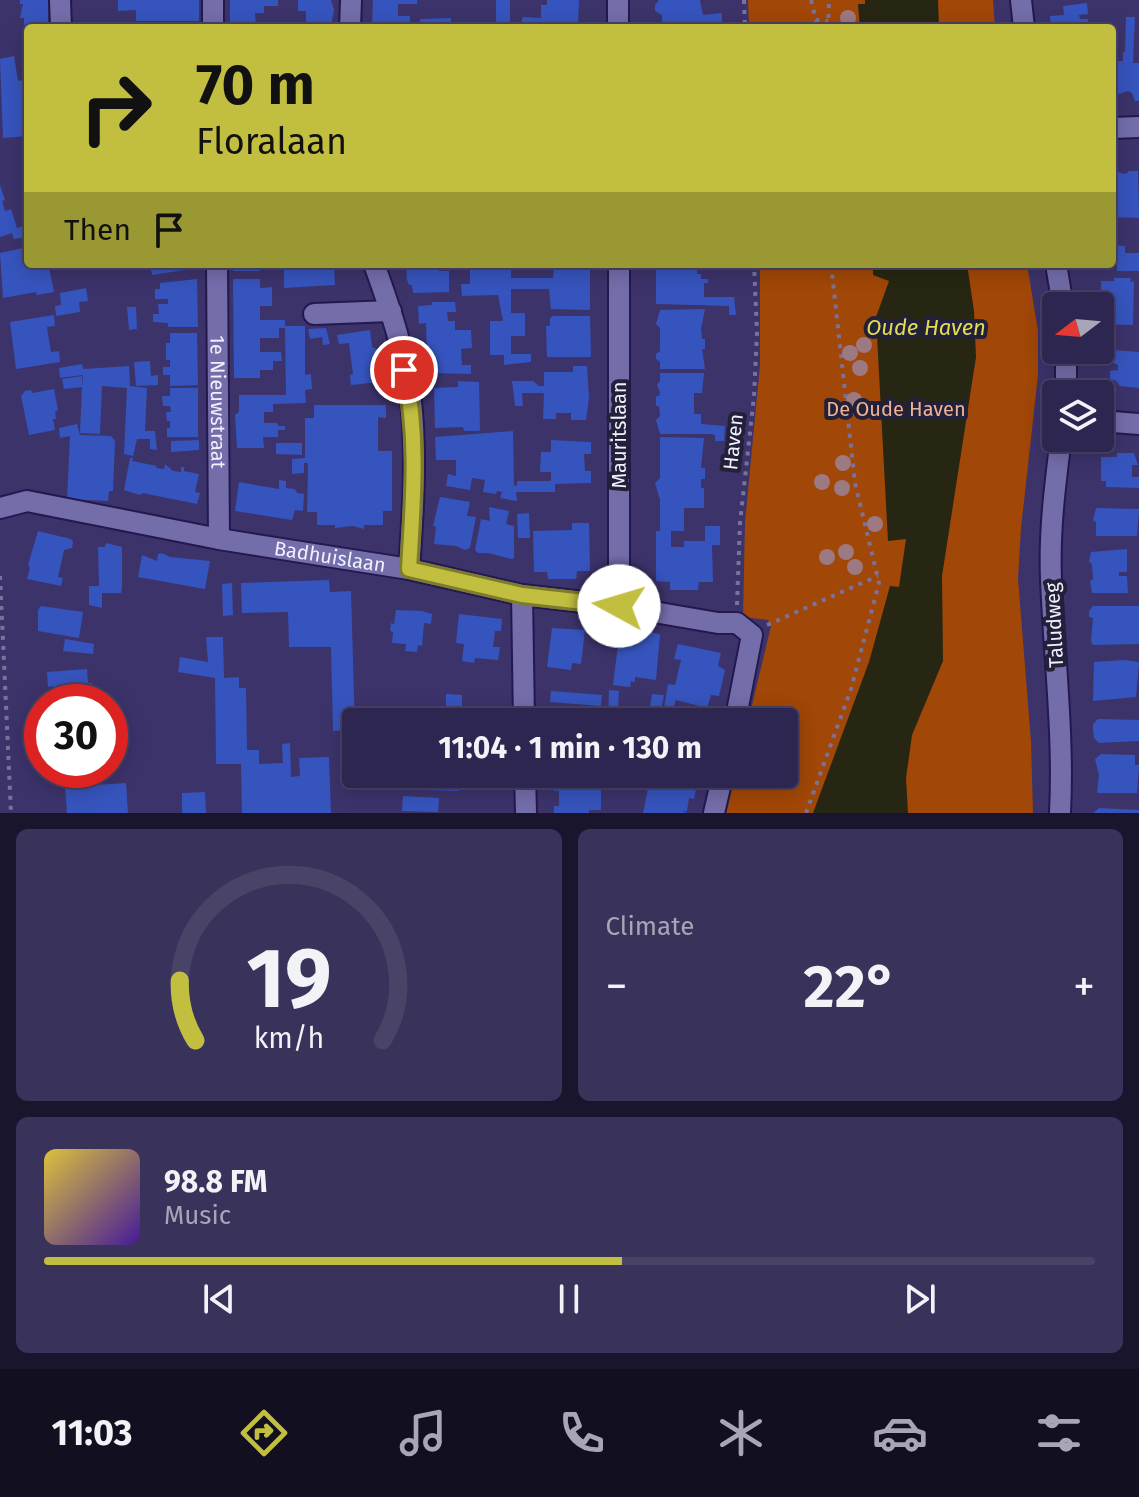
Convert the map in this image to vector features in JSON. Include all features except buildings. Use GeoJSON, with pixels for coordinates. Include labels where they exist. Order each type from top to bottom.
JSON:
{"type":"FeatureCollection","features":[{"type":"Feature","properties":{"kind":"street"},"geometry":{"type":"LineString","coordinates":[[60,0],[61,24]]}},
{"type":"Feature","properties":{"kind":"street"},"geometry":{"type":"LineString","coordinates":[[213,0],[213,24]]}},
{"type":"Feature","properties":{"kind":"street"},"geometry":{"type":"LineString","coordinates":[[350,24],[351,0]]}},
{"type":"Feature","properties":{"kind":"street"},"geometry":{"type":"LineString","coordinates":[[618,0],[618,24]]}},
{"type":"Feature","properties":{"kind":"street"},"geometry":{"type":"LineString","coordinates":[[1021,0],[1024,24]]}},
{"type":"Feature","properties":{"kind":"street"},"geometry":{"type":"LineString","coordinates":[[1116,128],[1139,127]]}},
{"type":"Feature","properties":{"kind":"street","name":"1e Nieuwstraat"},"geometry":{"type":"LineString","coordinates":[[217,268],[219,539]]}},
{"type":"Feature","properties":{"kind":"street"},"geometry":{"type":"LineString","coordinates":[[375,268],[391,311],[411,399],[415,484],[409,569]]}},
{"type":"Feature","properties":{"kind":"street","name":"Mauritslaan"},"geometry":{"type":"LineString","coordinates":[[619,268],[619,606]]}},
{"type":"Feature","properties":{"kind":"street"},"geometry":{"type":"LineString","coordinates":[[1057,268],[1061,292]]}},
{"type":"Feature","properties":{"kind":"street"},"geometry":{"type":"LineString","coordinates":[[314,314],[391,311]]}},
{"type":"Feature","properties":{"kind":"street"},"geometry":{"type":"LineString","coordinates":[[1114,422],[1139,424]]}},
{"type":"Feature","properties":{"kind":"street","name":"Taludweg"},"geometry":{"type":"LineString","coordinates":[[1059,452],[1051,576],[1061,755],[1060,813]]}},
{"type":"Feature","properties":{"kind":"street","name":"Badhuislaan"},"geometry":{"type":"LineString","coordinates":[[0,508],[27,501],[219,539],[409,569],[522,595],[619,606],[753,627]]}},
{"type":"Feature","properties":{"kind":"street"},"geometry":{"type":"LineString","coordinates":[[522,595],[524,708]]}},
{"type":"Feature","properties":{"kind":"street"},"geometry":{"type":"LineString","coordinates":[[738,708],[753,627]]}},
{"type":"Feature","properties":{"kind":"street"},"geometry":{"type":"LineString","coordinates":[[525,788],[526,813]]}},
{"type":"Feature","properties":{"kind":"street"},"geometry":{"type":"LineString","coordinates":[[714,813],[720,788]]}},
{"type":"Feature","properties":{"kind":"path"},"geometry":{"type":"LineString","coordinates":[[744,0],[745,24]]}},
{"type":"Feature","properties":{"kind":"path"},"geometry":{"type":"LineString","coordinates":[[811,0],[816,20],[828,21],[829,0]]}},
{"type":"Feature","properties":{"kind":"path","name":"Haven"},"geometry":{"type":"LineString","coordinates":[[753,627],[740,523],[754,396],[757,333],[754,268]]}},
{"type":"Feature","properties":{"kind":"path"},"geometry":{"type":"LineString","coordinates":[[806,813],[851,689],[879,583],[855,483],[831,268]]}},
{"type":"Feature","properties":{"kind":"path"},"geometry":{"type":"LineString","coordinates":[[0,576],[11,813]]}},
{"type":"Feature","properties":{"kind":"path"},"geometry":{"type":"LineString","coordinates":[[753,627],[878,576]]}},
{"type":"Feature","properties":{"kind":"green space"},"geometry":{"type":"Polygon","coordinates":[[[748,0],[993,0],[995,24],[749,24],[748,0]]]}},
{"type":"Feature","properties":{"kind":"green space","name":"De Oude Haven"},"geometry":{"type":"Polygon","coordinates":[[[760,268],[1028,268],[1038,331],[1038,375],[1018,578],[1031,742],[1033,813],[726,813],[732,788],[798,788],[798,708],[751,708],[771,626],[768,620],[743,617],[745,522],[760,365],[760,268]]]}},
{"type":"Feature","properties":{"kind":"water"},"geometry":{"type":"Polygon","coordinates":[[[865,0],[938,0],[939,24],[860,24],[858,4],[865,4],[865,0]]]}},
{"type":"Feature","properties":{"kind":"water","name":"Oude Haven"},"geometry":{"type":"Polygon","coordinates":[[[873,268],[968,268],[976,357],[942,576],[943,661],[912,735],[906,778],[908,813],[813,813],[869,662],[890,586],[899,587],[906,539],[888,541],[876,317],[889,281],[873,275],[873,268]]]}},
{"type":"Feature","properties":{"kind":"route"},"geometry":{"type":"LineString","coordinates":[[404,370],[411,399],[415,484],[409,569],[522,595],[619,606]]}}]}
